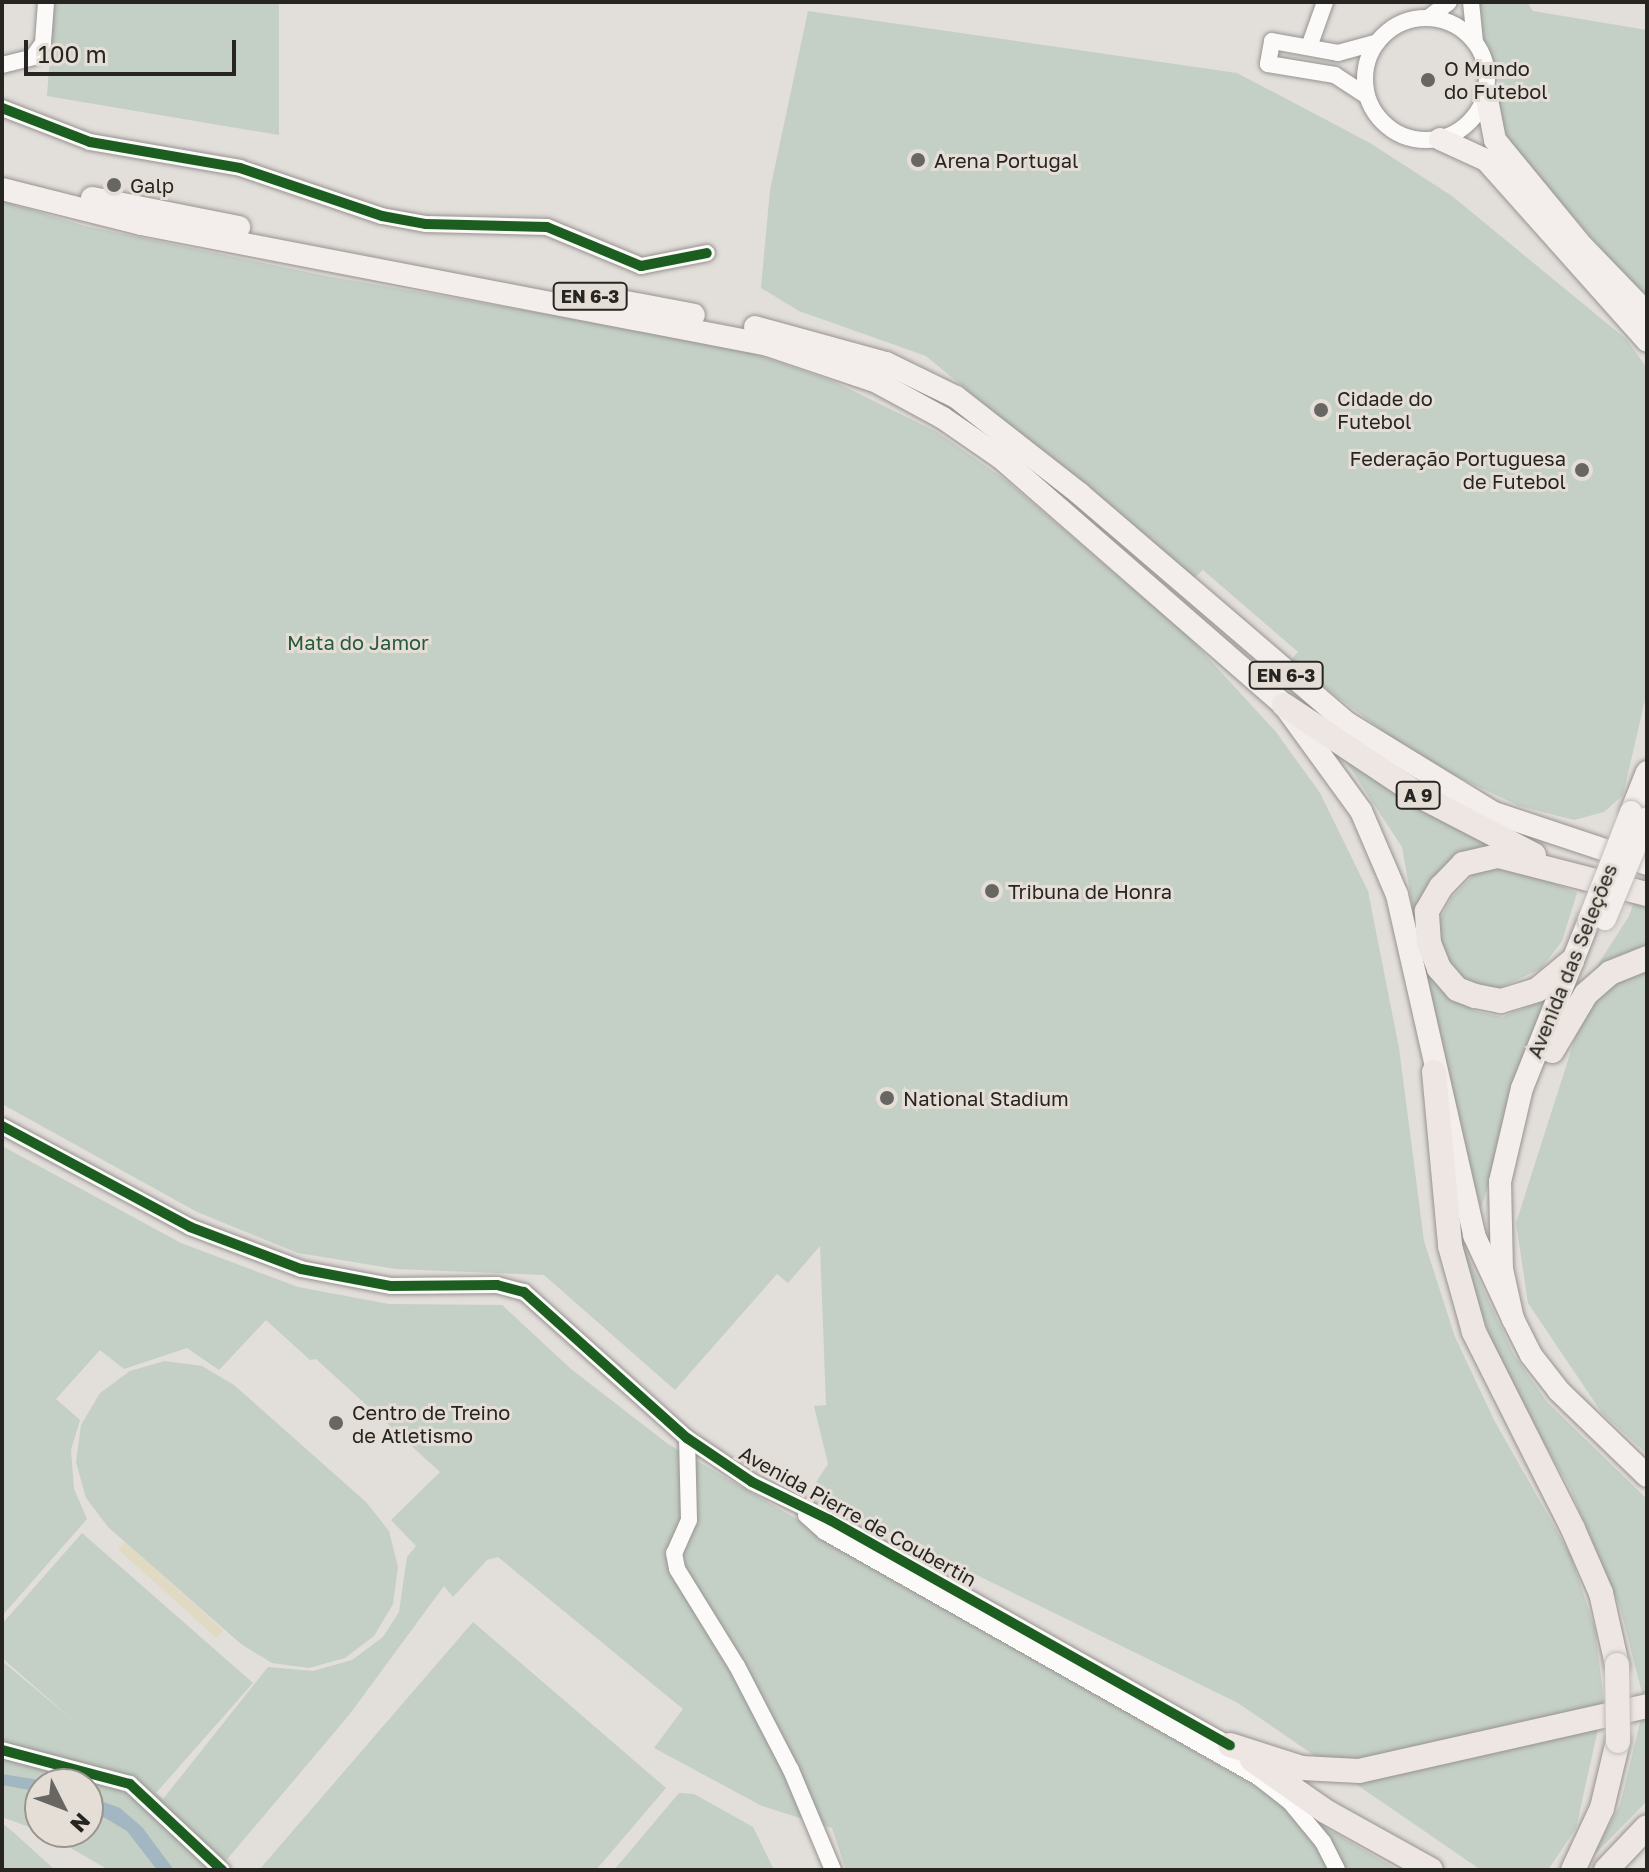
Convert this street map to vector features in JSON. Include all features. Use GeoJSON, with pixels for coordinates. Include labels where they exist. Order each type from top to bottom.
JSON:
{"type":"FeatureCollection","features":[{"type":"Feature","properties":{"kind":"highway","name":"A 9"},"geometry":{"type":"LineString","coordinates":[[1284,705],[1422,797],[1562,868],[1647,894]]}},
{"type":"Feature","properties":{"kind":"highway"},"geometry":{"type":"LineString","coordinates":[[1562,868],[1499,856],[1463,864],[1441,887],[1427,911],[1429,943],[1439,968],[1457,989],[1501,1001],[1537,990],[1572,961]]}},
{"type":"Feature","properties":{"kind":"highway"},"geometry":{"type":"LineString","coordinates":[[1552,1051],[1586,994],[1610,973],[1647,958]]}},
{"type":"Feature","properties":{"kind":"highway"},"geometry":{"type":"LineString","coordinates":[[1434,1072],[1450,1246],[1474,1332],[1579,1542],[1601,1593],[1617,1665],[1618,1741],[1602,1808],[1573,1870]]}},
{"type":"Feature","properties":{"kind":"highway"},"geometry":{"type":"LineString","coordinates":[[1230,1745],[1302,1768],[1359,1771],[1647,1706]]}},
{"type":"Feature","properties":{"kind":"highway"},"geometry":{"type":"LineString","coordinates":[[1230,1745],[1325,1811],[1431,1870]]}},
{"type":"Feature","properties":{"kind":"highway"},"geometry":{"type":"LineString","coordinates":[[1606,1870],[1647,1827]]}},
{"type":"Feature","properties":{"kind":"main road"},"geometry":{"type":"LineString","coordinates":[[1486,94],[1495,140],[1583,247],[1647,313]]}},
{"type":"Feature","properties":{"kind":"main road"},"geometry":{"type":"LineString","coordinates":[[1440,139],[1486,160],[1647,341]]}},
{"type":"Feature","properties":{"kind":"main road","name":"EN 6-3"},"geometry":{"type":"LineString","coordinates":[[2,174],[77,195],[769,330],[886,363],[956,397],[1080,494],[1299,687],[1347,723]]}},
{"type":"Feature","properties":{"kind":"main road","name":"EN 6-3"},"geometry":{"type":"LineString","coordinates":[[2,189],[141,224],[768,345],[877,382],[943,418],[1001,458],[1284,705]]}},
{"type":"Feature","properties":{"kind":"main road"},"geometry":{"type":"LineString","coordinates":[[1284,705],[1361,811],[1383,854],[1397,895],[1434,1072],[1474,1235],[1513,1319]]}},
{"type":"Feature","properties":{"kind":"main road","name":"A 9"},"geometry":{"type":"LineString","coordinates":[[1347,723],[1494,813],[1647,864]]}},
{"type":"Feature","properties":{"kind":"main road","name":"Avenida das Seleções"},"geometry":{"type":"LineString","coordinates":[[1507,1154],[1552,1051],[1596,922],[1641,816],[1647,772]]}},
{"type":"Feature","properties":{"kind":"main road","name":"Avenida das Seleções"},"geometry":{"type":"LineString","coordinates":[[1596,922],[1572,961],[1522,1088],[1498,1213],[1502,1269],[1513,1319],[1559,1391],[1647,1476]]}},
{"type":"Feature","properties":{"kind":"street"},"geometry":{"type":"LineString","coordinates":[[2,65],[33,57],[43,43],[46,2]]}},
{"type":"Feature","properties":{"kind":"street"},"geometry":{"type":"LineString","coordinates":[[1309,47],[1325,2]]}},
{"type":"Feature","properties":{"kind":"street"},"geometry":{"type":"LineString","coordinates":[[1367,96],[1335,75],[1268,64],[1272,41],[1350,52],[1379,41],[1396,26],[1428,18],[1449,2]]}},
{"type":"Feature","properties":{"kind":"street"},"geometry":{"type":"LineString","coordinates":[[1379,41],[1365,73],[1367,96],[1378,117],[1395,132],[1417,140],[1440,139],[1469,123],[1486,94],[1487,72],[1475,42],[1471,2]]}},
{"type":"Feature","properties":{"kind":"street"},"geometry":{"type":"LineString","coordinates":[[1428,18],[1449,22],[1475,42]]}},
{"type":"Feature","properties":{"kind":"street"},"geometry":{"type":"LineString","coordinates":[[2,108],[90,142],[240,168],[382,216],[426,224],[547,227],[641,266],[707,253]]}},
{"type":"Feature","properties":{"kind":"street","name":"Avenida Pierre de Coubertin"},"geometry":{"type":"LineString","coordinates":[[2,1126],[190,1227],[301,1269],[391,1286],[497,1285],[524,1292],[687,1438],[796,1506],[830,1520],[1230,1745]]}},
{"type":"Feature","properties":{"kind":"street"},"geometry":{"type":"LineString","coordinates":[[687,1438],[689,1520],[674,1553],[677,1569],[737,1666],[791,1770],[833,1870]]}},
{"type":"Feature","properties":{"kind":"street","name":"Avenida Pierre de Coubertin"},"geometry":{"type":"LineString","coordinates":[[796,1506],[825,1532],[1258,1777],[1290,1802],[1323,1842],[1337,1870]]}},
{"type":"Feature","properties":{"kind":"street"},"geometry":{"type":"LineString","coordinates":[[2,1750],[130,1784],[222,1870]]}},
{"type":"Feature","properties":{"kind":"green space"},"geometry":{"type":"Polygon","coordinates":[[[54,2],[279,2],[279,135],[47,96],[54,2]]]}},
{"type":"Feature","properties":{"kind":"green space"},"geometry":{"type":"Polygon","coordinates":[[[1474,2],[1527,2],[1533,11],[1647,30],[1647,301],[1496,128],[1499,79],[1478,31],[1474,2]]]}},
{"type":"Feature","properties":{"kind":"green space","name":"Cidade do Futebol"},"geometry":{"type":"Polygon","coordinates":[[[808,11],[1237,73],[1370,143],[1452,196],[1626,339],[1647,368],[1647,691],[1623,795],[1604,812],[1574,820],[1519,806],[1420,759],[1290,661],[1298,652],[1203,570],[1194,578],[926,356],[799,311],[761,288],[770,190],[808,11]]]}},
{"type":"Feature","properties":{"kind":"green space","name":"Mata do Jamor"},"geometry":{"type":"Polygon","coordinates":[[[2,201],[85,226],[326,276],[732,346],[835,382],[937,432],[1007,481],[1188,636],[1276,732],[1320,793],[1368,891],[1399,1048],[1424,1241],[1455,1337],[1494,1420],[1571,1556],[1595,1629],[1604,1702],[1576,1828],[1548,1870],[1481,1870],[1238,1703],[809,1493],[828,1464],[814,1406],[826,1405],[820,1246],[788,1283],[777,1274],[675,1390],[544,1275],[396,1269],[298,1253],[197,1212],[2,1104],[2,201]]]}},
{"type":"Feature","properties":{"kind":"green space"},"geometry":{"type":"Polygon","coordinates":[[[1345,760],[1488,843],[1456,858],[1419,906],[1441,987],[1475,1011],[1502,1017],[1547,999],[1481,1208],[1440,1059],[1402,847],[1345,760]]]}},
{"type":"Feature","properties":{"kind":"green space"},"geometry":{"type":"Polygon","coordinates":[[[1647,865],[1647,1454],[1602,1413],[1528,1303],[1516,1223],[1599,963],[1629,916],[1647,865]]]}},
{"type":"Feature","properties":{"kind":"green space"},"geometry":{"type":"Polygon","coordinates":[[[1480,868],[1520,868],[1577,893],[1562,941],[1541,969],[1496,989],[1466,980],[1442,957],[1438,923],[1452,897],[1480,868]]]}},
{"type":"Feature","properties":{"kind":"green space"},"geometry":{"type":"Polygon","coordinates":[[[2,1146],[181,1243],[298,1287],[389,1304],[502,1305],[571,1369],[668,1444],[1398,1870],[846,1870],[832,1828],[762,1806],[654,1748],[683,1709],[498,1557],[487,1560],[453,1597],[444,1586],[349,1715],[218,1870],[109,1870],[71,1848],[104,1848],[104,1768],[24,1768],[24,1825],[2,1817],[2,1661],[74,1721],[2,1658],[2,1624],[82,1533],[253,1683],[156,1793],[163,1799],[268,1667],[313,1671],[352,1660],[383,1637],[399,1612],[407,1557],[416,1546],[391,1520],[440,1472],[316,1359],[310,1360],[266,1320],[219,1370],[187,1348],[124,1369],[100,1350],[56,1399],[80,1420],[71,1450],[74,1489],[87,1519],[2,1616],[2,1146]]]}},
{"type":"Feature","properties":{"kind":"green space"},"geometry":{"type":"Polygon","coordinates":[[[1462,1244],[1514,1355],[1547,1402],[1647,1499],[1647,1692],[1642,1693],[1620,1607],[1570,1488],[1505,1375],[1474,1294],[1462,1244]]]}},
{"type":"Feature","properties":{"kind":"green space"},"geometry":{"type":"Polygon","coordinates":[[[165,1361],[202,1366],[234,1385],[366,1502],[389,1531],[398,1567],[393,1604],[374,1636],[345,1658],[309,1668],[272,1663],[241,1644],[108,1527],[86,1498],[76,1462],[81,1425],[100,1393],[130,1371],[165,1361]]]}},
{"type":"Feature","properties":{"kind":"green space"},"geometry":{"type":"Polygon","coordinates":[[[473,1622],[666,1788],[596,1870],[259,1870],[473,1622]]]}},
{"type":"Feature","properties":{"kind":"green space"},"geometry":{"type":"Polygon","coordinates":[[[1647,1717],[1647,1801],[1592,1857],[1620,1805],[1641,1719],[1647,1717]]]}},
{"type":"Feature","properties":{"kind":"green space"},"geometry":{"type":"Polygon","coordinates":[[[679,1793],[694,1794],[753,1827],[774,1870],[614,1870],[679,1793]]]}},
{"type":"Feature","properties":{"kind":"green space"},"geometry":{"type":"Polygon","coordinates":[[[2,1823],[24,1842],[24,1848],[31,1848],[55,1870],[2,1870],[2,1823]]]}},
{"type":"Feature","properties":{"kind":"sand"},"geometry":{"type":"Polygon","coordinates":[[[125,1542],[223,1630],[216,1638],[118,1549],[125,1542]]]}},
{"type":"Feature","properties":{"kind":"water"},"geometry":{"type":"Polygon","coordinates":[[[2,1774],[24,1778],[24,1789],[2,1785],[2,1774]]]}},
{"type":"Feature","properties":{"kind":"water"},"geometry":{"type":"Polygon","coordinates":[[[104,1802],[120,1808],[142,1827],[174,1870],[157,1870],[127,1831],[104,1817],[104,1802]]]}},
{"type":"Feature","properties":{"kind":"cycle path"},"geometry":{"type":"LineString","coordinates":[[2,108],[90,142],[240,168],[382,216],[426,224],[547,227],[641,266],[707,253]]}},
{"type":"Feature","properties":{"kind":"cycle path"},"geometry":{"type":"LineString","coordinates":[[2,1126],[190,1227],[301,1269],[391,1286],[497,1285],[524,1292],[687,1438],[752,1482],[830,1520],[1230,1745]]}},
{"type":"Feature","properties":{"kind":"cycle path"},"geometry":{"type":"LineString","coordinates":[[2,1750],[130,1784],[222,1870]]}},
{"type":"Feature","properties":{"kind":"place","name":"O Mundo do Futebol"},"geometry":{"type":"Point","coordinates":[1428,80]}},
{"type":"Feature","properties":{"kind":"place","name":"Arena Portugal"},"geometry":{"type":"Point","coordinates":[918,160]}},
{"type":"Feature","properties":{"kind":"place","name":"Galp"},"geometry":{"type":"Point","coordinates":[114,185]}},
{"type":"Feature","properties":{"kind":"place","name":"Cidade do Futebol"},"geometry":{"type":"Point","coordinates":[1321,410]}},
{"type":"Feature","properties":{"kind":"place","name":"Federação Portuguesa de Futebol"},"geometry":{"type":"Point","coordinates":[1582,470]}},
{"type":"Feature","properties":{"kind":"place","name":"Tribuna de Honra"},"geometry":{"type":"Point","coordinates":[992,891]}},
{"type":"Feature","properties":{"kind":"place","name":"National Stadium"},"geometry":{"type":"Point","coordinates":[887,1098]}},
{"type":"Feature","properties":{"kind":"place","name":"Centro de Treino de Atletismo"},"geometry":{"type":"Point","coordinates":[336,1423]}}]}
